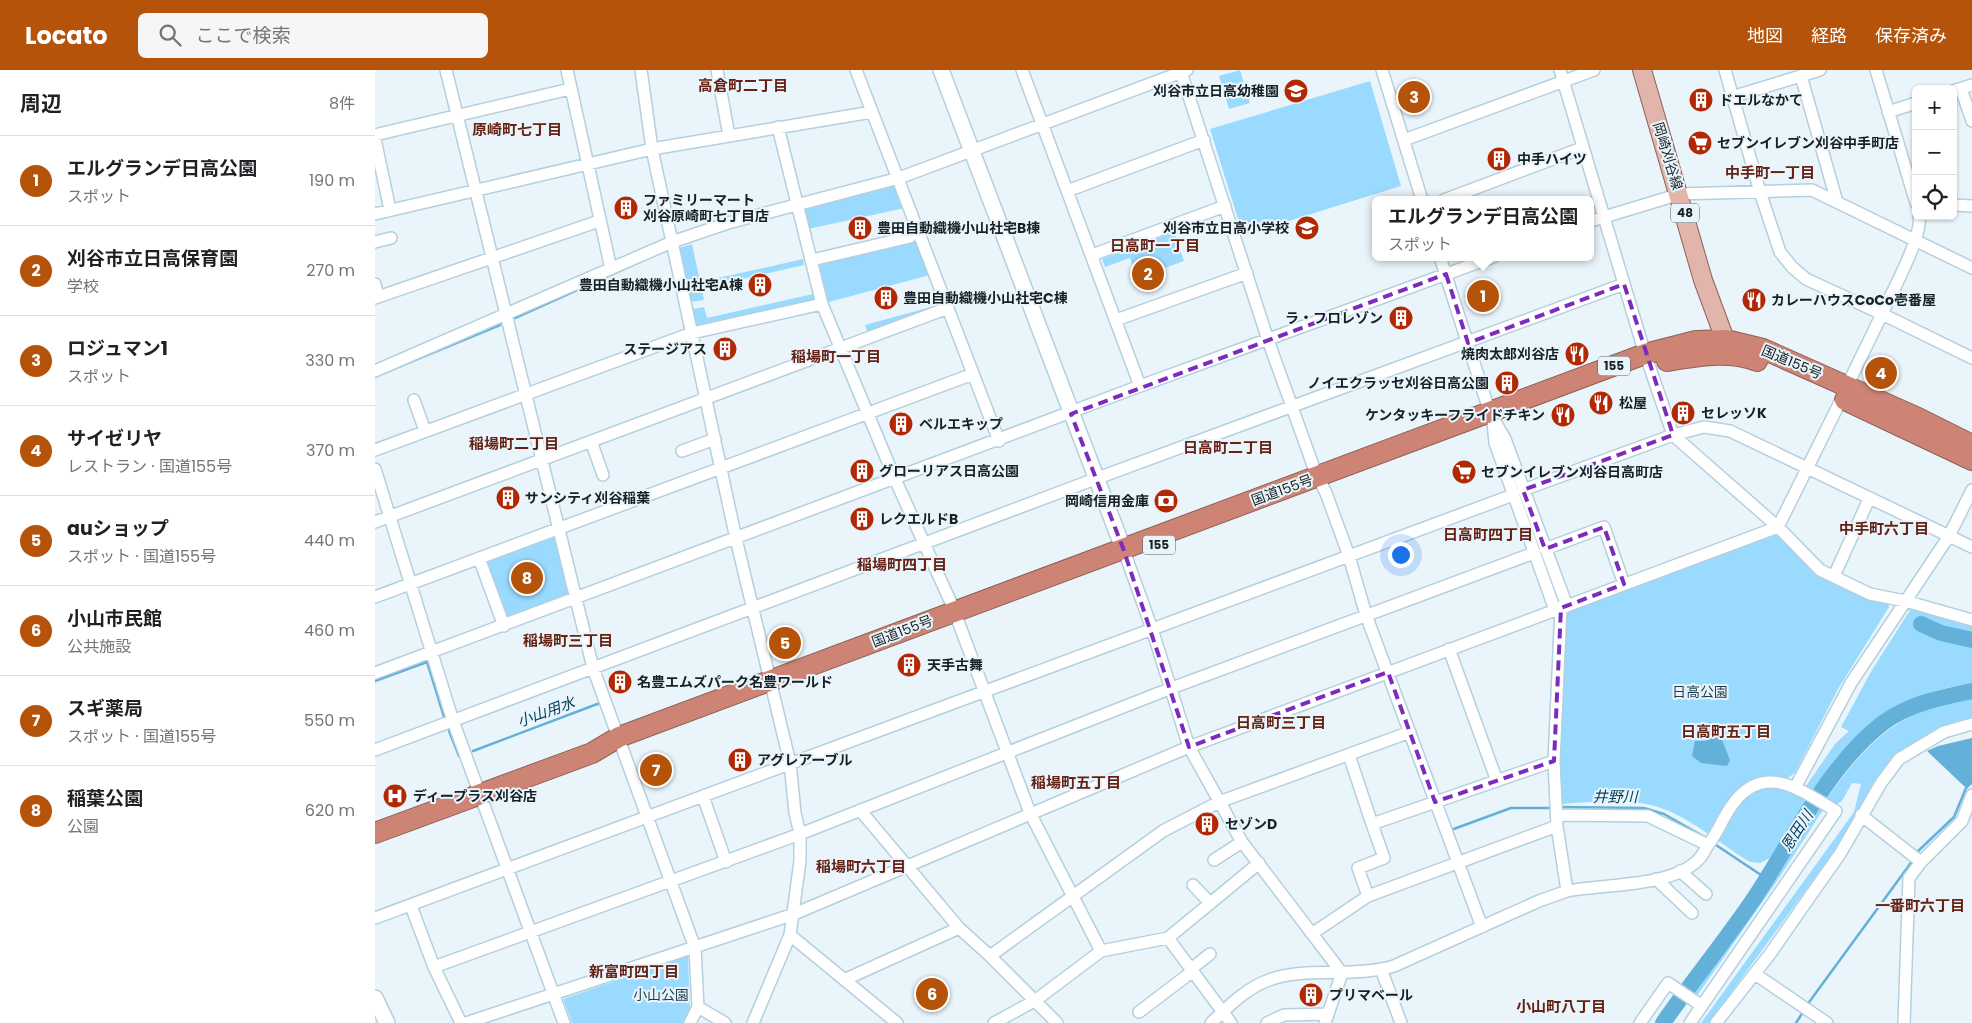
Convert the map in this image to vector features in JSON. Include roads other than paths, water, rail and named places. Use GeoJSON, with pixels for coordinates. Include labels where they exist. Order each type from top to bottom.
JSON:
{"type":"FeatureCollection","features":[{"type":"Feature","properties":{"kind":"highway","name":"国道155号"},"geometry":{"type":"LineString","coordinates":[[375,832],[1697,341],[1729,348],[1763,349],[1972,460]]}},
{"type":"Feature","properties":{"kind":"highway","name":"国道155号"},"geometry":{"type":"LineString","coordinates":[[1845,392],[1972,445]]}},
{"type":"Feature","properties":{"kind":"main road","name":"岡崎刈谷線"},"geometry":{"type":"LineString","coordinates":[[1642,70],[1680,194],[1703,280],[1729,348]]}},
{"type":"Feature","properties":{"kind":"street"},"geometry":{"type":"LineString","coordinates":[[446,70],[593,668],[695,948],[698,1007],[690,1023]]}},
{"type":"Feature","properties":{"kind":"street"},"geometry":{"type":"LineString","coordinates":[[567,70],[611,269]]}},
{"type":"Feature","properties":{"kind":"street"},"geometry":{"type":"LineString","coordinates":[[641,70],[652,149],[736,539],[790,763],[795,813],[800,834],[794,914],[790,935],[753,1023]]}},
{"type":"Feature","properties":{"kind":"street"},"geometry":{"type":"LineString","coordinates":[[717,70],[729,136]]}},
{"type":"Feature","properties":{"kind":"street"},"geometry":{"type":"LineString","coordinates":[[856,70],[999,440]]}},
{"type":"Feature","properties":{"kind":"street"},"geometry":{"type":"LineString","coordinates":[[941,70],[1095,479],[1125,553],[1152,629],[1169,689],[1189,748],[1242,842],[1342,973]]}},
{"type":"Feature","properties":{"kind":"street"},"geometry":{"type":"LineString","coordinates":[[1022,70],[1140,386]]}},
{"type":"Feature","properties":{"kind":"street"},"geometry":{"type":"LineString","coordinates":[[1404,140],[1562,75],[1594,70]]}},
{"type":"Feature","properties":{"kind":"street"},"geometry":{"type":"LineString","coordinates":[[1725,70],[1759,192],[1780,252],[1792,267],[1806,279],[1972,358]]}},
{"type":"Feature","properties":{"kind":"street"},"geometry":{"type":"LineString","coordinates":[[1732,97],[1820,70]]}},
{"type":"Feature","properties":{"kind":"street"},"geometry":{"type":"LineString","coordinates":[[1875,70],[1912,190]]}},
{"type":"Feature","properties":{"kind":"street"},"geometry":{"type":"LineString","coordinates":[[375,371],[506,316],[672,242],[728,223],[899,178],[1183,71],[1203,140],[1268,340],[1349,556],[1367,615],[1482,927]]}},
{"type":"Feature","properties":{"kind":"street"},"geometry":{"type":"LineString","coordinates":[[1384,71],[1421,196]]}},
{"type":"Feature","properties":{"kind":"street"},"geometry":{"type":"LineString","coordinates":[[1562,75],[1582,148],[1647,359],[1673,435],[1778,527],[1820,570],[1870,594],[1905,601],[1972,620]]}},
{"type":"Feature","properties":{"kind":"street"},"geometry":{"type":"LineString","coordinates":[[1801,76],[1837,202]]}},
{"type":"Feature","properties":{"kind":"street"},"geometry":{"type":"LineString","coordinates":[[375,135],[570,88]]}},
{"type":"Feature","properties":{"kind":"street"},"geometry":{"type":"LineString","coordinates":[[1962,88],[1972,121]]}},
{"type":"Feature","properties":{"kind":"street"},"geometry":{"type":"LineString","coordinates":[[1888,112],[1912,104]]}},
{"type":"Feature","properties":{"kind":"street"},"geometry":{"type":"LineString","coordinates":[[375,214],[652,149],[872,112]]}},
{"type":"Feature","properties":{"kind":"street"},"geometry":{"type":"LineString","coordinates":[[778,127],[822,304],[895,478],[956,616],[1030,813],[1101,951]]}},
{"type":"Feature","properties":{"kind":"street"},"geometry":{"type":"LineString","coordinates":[[375,139],[390,210]]}},
{"type":"Feature","properties":{"kind":"street"},"geometry":{"type":"LineString","coordinates":[[1067,191],[1203,140]]}},
{"type":"Feature","properties":{"kind":"street"},"geometry":{"type":"LineString","coordinates":[[1455,196],[1582,148]]}},
{"type":"Feature","properties":{"kind":"street"},"geometry":{"type":"LineString","coordinates":[[1594,220],[1680,194],[1811,190],[1972,268]]}},
{"type":"Feature","properties":{"kind":"street"},"geometry":{"type":"LineString","coordinates":[[1957,205],[1972,206]]}},
{"type":"Feature","properties":{"kind":"street"},"geometry":{"type":"LineString","coordinates":[[1092,255],[1225,206]]}},
{"type":"Feature","properties":{"kind":"street"},"geometry":{"type":"LineString","coordinates":[[466,1023],[794,914],[1030,813],[1189,748],[1778,527],[1882,314],[1915,241],[1921,224],[1920,220]]}},
{"type":"Feature","properties":{"kind":"street"},"geometry":{"type":"LineString","coordinates":[[375,284],[377,298],[599,221]]}},
{"type":"Feature","properties":{"kind":"street"},"geometry":{"type":"LineString","coordinates":[[375,242],[391,238]]}},
{"type":"Feature","properties":{"kind":"street"},"geometry":{"type":"LineString","coordinates":[[812,260],[909,238]]}},
{"type":"Feature","properties":{"kind":"street"},"geometry":{"type":"LineString","coordinates":[[1441,261],[1492,416],[1505,439],[1534,553],[1561,608]]}},
{"type":"Feature","properties":{"kind":"street"},"geometry":{"type":"LineString","coordinates":[[375,673],[1071,414],[1140,386],[1482,261]]}},
{"type":"Feature","properties":{"kind":"street"},"geometry":{"type":"LineString","coordinates":[[1116,320],[1247,273]]}},
{"type":"Feature","properties":{"kind":"street"},"geometry":{"type":"LineString","coordinates":[[375,750],[1095,479],[1292,408],[1624,284]]}},
{"type":"Feature","properties":{"kind":"street"},"geometry":{"type":"LineString","coordinates":[[375,450],[692,333],[822,304]]}},
{"type":"Feature","properties":{"kind":"street"},"geometry":{"type":"LineString","coordinates":[[375,522],[948,308]]}},
{"type":"Feature","properties":{"kind":"street"},"geometry":{"type":"LineString","coordinates":[[375,597],[973,374]]}},
{"type":"Feature","properties":{"kind":"street"},"geometry":{"type":"LineString","coordinates":[[414,400],[425,431]]}},
{"type":"Feature","properties":{"kind":"street"},"geometry":{"type":"LineString","coordinates":[[375,918],[1673,435],[1704,427],[1730,431],[1972,547]]}},
{"type":"Feature","properties":{"kind":"street"},"geometry":{"type":"LineString","coordinates":[[682,451],[715,439]]}},
{"type":"Feature","properties":{"kind":"street"},"geometry":{"type":"LineString","coordinates":[[591,441],[603,475]]}},
{"type":"Feature","properties":{"kind":"street"},"geometry":{"type":"LineString","coordinates":[[375,469],[453,721],[509,869],[564,1023]]}},
{"type":"Feature","properties":{"kind":"street"},"geometry":{"type":"LineString","coordinates":[[1799,789],[1851,683],[1949,536],[1972,490]]}},
{"type":"Feature","properties":{"kind":"street"},"geometry":{"type":"LineString","coordinates":[[1518,493],[1545,548],[1561,608],[1554,761],[1557,814],[1567,891]]}},
{"type":"Feature","properties":{"kind":"street"},"geometry":{"type":"LineString","coordinates":[[1834,576],[1869,499]]}},
{"type":"Feature","properties":{"kind":"street"},"geometry":{"type":"LineString","coordinates":[[1545,548],[1604,527],[1624,584]]}},
{"type":"Feature","properties":{"kind":"street"},"geometry":{"type":"LineString","coordinates":[[434,967],[726,862],[1169,689],[1534,553]]}},
{"type":"Feature","properties":{"kind":"street"},"geometry":{"type":"LineString","coordinates":[[479,558],[504,626]]}},
{"type":"Feature","properties":{"kind":"street"},"geometry":{"type":"LineString","coordinates":[[1449,649],[1497,781]]}},
{"type":"Feature","properties":{"kind":"street"},"geometry":{"type":"LineString","coordinates":[[1716,1023],[1755,974],[1840,854],[1861,815],[1899,758],[1944,732],[1972,724]]}},
{"type":"Feature","properties":{"kind":"street"},"geometry":{"type":"LineString","coordinates":[[990,956],[1163,831],[1219,802],[1409,732]]}},
{"type":"Feature","properties":{"kind":"street"},"geometry":{"type":"LineString","coordinates":[[1349,755],[1384,858],[1358,868],[1368,896]]}},
{"type":"Feature","properties":{"kind":"street"},"geometry":{"type":"LineString","coordinates":[[1372,824],[1554,761]]}},
{"type":"Feature","properties":{"kind":"street"},"geometry":{"type":"LineString","coordinates":[[1211,1023],[1248,990],[1267,980],[1283,975],[1342,973],[1381,969],[1567,891],[1656,879],[1680,871],[1698,861],[1738,798],[1753,786],[1769,780],[1799,789],[1837,811],[1690,1023]]}},
{"type":"Feature","properties":{"kind":"street"},"geometry":{"type":"LineString","coordinates":[[1904,1023],[1909,878],[1920,861],[1962,820],[1972,795]]}},
{"type":"Feature","properties":{"kind":"street"},"geometry":{"type":"LineString","coordinates":[[703,796],[726,862]]}},
{"type":"Feature","properties":{"kind":"street"},"geometry":{"type":"LineString","coordinates":[[860,810],[959,928],[1036,1000],[1057,1023]]}},
{"type":"Feature","properties":{"kind":"street"},"geometry":{"type":"LineString","coordinates":[[1313,933],[1368,896],[1458,862],[1557,814],[1647,816],[1710,843]]}},
{"type":"Feature","properties":{"kind":"street"},"geometry":{"type":"LineString","coordinates":[[1861,815],[1920,861]]}},
{"type":"Feature","properties":{"kind":"street"},"geometry":{"type":"LineString","coordinates":[[1214,860],[1242,842]]}},
{"type":"Feature","properties":{"kind":"street"},"geometry":{"type":"LineString","coordinates":[[994,1023],[1036,1000],[1101,951],[1168,938],[1259,863]]}},
{"type":"Feature","properties":{"kind":"street"},"geometry":{"type":"LineString","coordinates":[[1680,871],[1706,894]]}},
{"type":"Feature","properties":{"kind":"street"},"geometry":{"type":"LineString","coordinates":[[1656,879],[1692,912]]}},
{"type":"Feature","properties":{"kind":"street"},"geometry":{"type":"LineString","coordinates":[[1193,885],[1210,903]]}},
{"type":"Feature","properties":{"kind":"street"},"geometry":{"type":"LineString","coordinates":[[411,906],[434,967],[461,1023]]}},
{"type":"Feature","properties":{"kind":"street"},"geometry":{"type":"LineString","coordinates":[[846,979],[959,928]]}},
{"type":"Feature","properties":{"kind":"street"},"geometry":{"type":"LineString","coordinates":[[790,935],[846,979],[897,1023]]}},
{"type":"Feature","properties":{"kind":"street"},"geometry":{"type":"LineString","coordinates":[[1168,938],[1231,1023]]}},
{"type":"Feature","properties":{"kind":"street"},"geometry":{"type":"LineString","coordinates":[[1139,1012],[1210,954]]}},
{"type":"Feature","properties":{"kind":"street"},"geometry":{"type":"LineString","coordinates":[[1381,969],[1401,1023]]}},
{"type":"Feature","properties":{"kind":"street"},"geometry":{"type":"LineString","coordinates":[[1267,1023],[1284,1015],[1326,1018],[1342,973]]}},
{"type":"Feature","properties":{"kind":"street"},"geometry":{"type":"LineString","coordinates":[[1755,974],[1800,1005],[1812,1017],[1827,1023]]}},
{"type":"Feature","properties":{"kind":"street"},"geometry":{"type":"LineString","coordinates":[[1640,1023],[1668,983],[1702,1006]]}},
{"type":"Feature","properties":{"kind":"street"},"geometry":{"type":"LineString","coordinates":[[375,998],[387,1023]]}},
{"type":"Feature","properties":{"kind":"street"},"geometry":{"type":"LineString","coordinates":[[698,1007],[725,1023]]}},
{"type":"Feature","properties":{"kind":"waterway","name":"小山用水"},"geometry":{"type":"LineString","coordinates":[[515,318],[637,263]]}},
{"type":"Feature","properties":{"kind":"waterway","name":"小山用水"},"geometry":{"type":"LineString","coordinates":[[386,372],[500,325]]}},
{"type":"Feature","properties":{"kind":"waterway"},"geometry":{"type":"LineString","coordinates":[[1921,624],[1941,633],[1972,640]]}},
{"type":"Feature","properties":{"kind":"waterway","name":"小山用水"},"geometry":{"type":"LineString","coordinates":[[375,681],[427,662],[444,717]]}},
{"type":"Feature","properties":{"kind":"waterway","name":"恩田川"},"geometry":{"type":"LineString","coordinates":[[1663,1023],[1733,929],[1797,828],[1846,759],[1864,740],[1893,716],[1914,706],[1972,691]]}},
{"type":"Feature","properties":{"kind":"waterway","name":"小山用水"},"geometry":{"type":"LineString","coordinates":[[473,751],[600,703],[601,706]]}},
{"type":"Feature","properties":{"kind":"waterway","name":"小山用水"},"geometry":{"type":"LineString","coordinates":[[449,731],[459,756]]}},
{"type":"Feature","properties":{"kind":"waterway"},"geometry":{"type":"LineString","coordinates":[[1916,853],[1954,817],[1966,788],[1972,782]]}},
{"type":"Feature","properties":{"kind":"waterway","name":"井野川"},"geometry":{"type":"LineString","coordinates":[[1559,807],[1644,808],[1664,814],[1708,839]]}},
{"type":"Feature","properties":{"kind":"waterway","name":"井野川"},"geometry":{"type":"LineString","coordinates":[[1451,830],[1511,808],[1554,808]]}},
{"type":"Feature","properties":{"kind":"waterway","name":"井野川"},"geometry":{"type":"LineString","coordinates":[[1713,843],[1767,879]]}},
{"type":"Feature","properties":{"kind":"waterway"},"geometry":{"type":"LineString","coordinates":[[1807,1005],[1913,860]]}},
{"type":"Feature","properties":{"kind":"waterway"},"geometry":{"type":"LineString","coordinates":[[1796,1023],[1803,1012]]}},
{"type":"Feature","properties":{"kind":"place","name":"刈谷市立日高幼稚園"},"geometry":{"type":"Point","coordinates":[1296,91]}},
{"type":"Feature","properties":{"kind":"place","name":"ロジュマン1"},"geometry":{"type":"Point","coordinates":[1414,97]}},
{"type":"Feature","properties":{"kind":"place","name":"ドエルなかて"},"geometry":{"type":"Point","coordinates":[1701,100]}},
{"type":"Feature","properties":{"kind":"place","name":"セブンイレブン刈谷中手町店"},"geometry":{"type":"Point","coordinates":[1700,143]}},
{"type":"Feature","properties":{"kind":"place","name":"中手ハイツ"},"geometry":{"type":"Point","coordinates":[1499,159]}},
{"type":"Feature","properties":{"kind":"place","name":"ファミリーマート 刈谷原崎町七丁目店"},"geometry":{"type":"Point","coordinates":[626,208]}},
{"type":"Feature","properties":{"kind":"place","name":"豊田自動織機小山社宅B棟"},"geometry":{"type":"Point","coordinates":[860,228]}},
{"type":"Feature","properties":{"kind":"place","name":"刈谷市立日高小学校"},"geometry":{"type":"Point","coordinates":[1307,228]}},
{"type":"Feature","properties":{"kind":"place","name":"刈谷市立日高保育園"},"geometry":{"type":"Point","coordinates":[1148,274]}},
{"type":"Feature","properties":{"kind":"place","name":"豊田自動織機小山社宅A棟"},"geometry":{"type":"Point","coordinates":[760,285]}},
{"type":"Feature","properties":{"kind":"place","name":"エルグランデ日高公園"},"geometry":{"type":"Point","coordinates":[1483,296]}},
{"type":"Feature","properties":{"kind":"place","name":"豊田自動織機小山社宅C棟"},"geometry":{"type":"Point","coordinates":[886,298]}},
{"type":"Feature","properties":{"kind":"place","name":"カレーハウスCoCo壱番屋"},"geometry":{"type":"Point","coordinates":[1754,300]}},
{"type":"Feature","properties":{"kind":"place","name":"ラ・フロレゾン"},"geometry":{"type":"Point","coordinates":[1401,318]}},
{"type":"Feature","properties":{"kind":"place","name":"ステージアス"},"geometry":{"type":"Point","coordinates":[725,349]}},
{"type":"Feature","properties":{"kind":"place","name":"焼肉太郎刈谷店"},"geometry":{"type":"Point","coordinates":[1577,354]}},
{"type":"Feature","properties":{"kind":"place","name":"サイゼリヤ"},"geometry":{"type":"Point","coordinates":[1881,373]}},
{"type":"Feature","properties":{"kind":"place","name":"ノイエクラッセ刈谷日高公園"},"geometry":{"type":"Point","coordinates":[1507,383]}},
{"type":"Feature","properties":{"kind":"place","name":"松屋"},"geometry":{"type":"Point","coordinates":[1601,403]}},
{"type":"Feature","properties":{"kind":"place","name":"セレッソK"},"geometry":{"type":"Point","coordinates":[1683,413]}},
{"type":"Feature","properties":{"kind":"place","name":"ケンタッキーフライドチキン"},"geometry":{"type":"Point","coordinates":[1563,415]}},
{"type":"Feature","properties":{"kind":"place","name":"ベルエキップ"},"geometry":{"type":"Point","coordinates":[901,424]}},
{"type":"Feature","properties":{"kind":"place","name":"グローリアス日高公園"},"geometry":{"type":"Point","coordinates":[862,471]}},
{"type":"Feature","properties":{"kind":"place","name":"セブンイレブン刈谷日高町店"},"geometry":{"type":"Point","coordinates":[1464,472]}},
{"type":"Feature","properties":{"kind":"place","name":"サンシティ刈谷稲葉"},"geometry":{"type":"Point","coordinates":[508,498]}},
{"type":"Feature","properties":{"kind":"place","name":"岡崎信用金庫"},"geometry":{"type":"Point","coordinates":[1166,501]}},
{"type":"Feature","properties":{"kind":"place","name":"レクエルドB"},"geometry":{"type":"Point","coordinates":[862,519]}},
{"type":"Feature","properties":{"kind":"place","name":"稲葉公園"},"geometry":{"type":"Point","coordinates":[527,578]}},
{"type":"Feature","properties":{"kind":"place","name":"auショップ"},"geometry":{"type":"Point","coordinates":[785,643]}},
{"type":"Feature","properties":{"kind":"place","name":"天手古舞"},"geometry":{"type":"Point","coordinates":[909,665]}},
{"type":"Feature","properties":{"kind":"place","name":"名豊エムズパーク名豊ワールド"},"geometry":{"type":"Point","coordinates":[620,682]}},
{"type":"Feature","properties":{"kind":"place","name":"アグレアーブル"},"geometry":{"type":"Point","coordinates":[740,760]}},
{"type":"Feature","properties":{"kind":"place","name":"スギ薬局"},"geometry":{"type":"Point","coordinates":[656,770]}},
{"type":"Feature","properties":{"kind":"place","name":"ディープラス刈谷店"},"geometry":{"type":"Point","coordinates":[395,796]}},
{"type":"Feature","properties":{"kind":"place","name":"セゾンD"},"geometry":{"type":"Point","coordinates":[1207,824]}},
{"type":"Feature","properties":{"kind":"place","name":"小山市民館"},"geometry":{"type":"Point","coordinates":[932,994]}},
{"type":"Feature","properties":{"kind":"place","name":"プリマベール"},"geometry":{"type":"Point","coordinates":[1311,995]}},
{"type":"Feature","properties":{"kind":"district","name":"高倉町二丁目"},"geometry":{"type":"Point","coordinates":[743,86]}},
{"type":"Feature","properties":{"kind":"district","name":"原崎町七丁目"},"geometry":{"type":"Point","coordinates":[517,130]}},
{"type":"Feature","properties":{"kind":"district","name":"中手町一丁目"},"geometry":{"type":"Point","coordinates":[1770,173]}},
{"type":"Feature","properties":{"kind":"district","name":"日高町一丁目"},"geometry":{"type":"Point","coordinates":[1155,246]}},
{"type":"Feature","properties":{"kind":"district","name":"稲場町一丁目"},"geometry":{"type":"Point","coordinates":[836,357]}},
{"type":"Feature","properties":{"kind":"district","name":"稲場町二丁目"},"geometry":{"type":"Point","coordinates":[514,444]}},
{"type":"Feature","properties":{"kind":"district","name":"日高町二丁目"},"geometry":{"type":"Point","coordinates":[1228,448]}},
{"type":"Feature","properties":{"kind":"district","name":"中手町六丁目"},"geometry":{"type":"Point","coordinates":[1884,529]}},
{"type":"Feature","properties":{"kind":"district","name":"日高町四丁目"},"geometry":{"type":"Point","coordinates":[1488,535]}},
{"type":"Feature","properties":{"kind":"district","name":"稲場町四丁目"},"geometry":{"type":"Point","coordinates":[902,565]}},
{"type":"Feature","properties":{"kind":"district","name":"稲場町三丁目"},"geometry":{"type":"Point","coordinates":[568,641]}},
{"type":"Feature","properties":{"kind":"district","name":"日高町三丁目"},"geometry":{"type":"Point","coordinates":[1281,723]}},
{"type":"Feature","properties":{"kind":"district","name":"日高町五丁目"},"geometry":{"type":"Point","coordinates":[1726,732]}},
{"type":"Feature","properties":{"kind":"district","name":"稲場町五丁目"},"geometry":{"type":"Point","coordinates":[1076,783]}},
{"type":"Feature","properties":{"kind":"district","name":"稲場町六丁目"},"geometry":{"type":"Point","coordinates":[861,867]}},
{"type":"Feature","properties":{"kind":"district","name":"一番町六丁目"},"geometry":{"type":"Point","coordinates":[1920,906]}},
{"type":"Feature","properties":{"kind":"district","name":"新富町四丁目"},"geometry":{"type":"Point","coordinates":[634,972]}},
{"type":"Feature","properties":{"kind":"district","name":"小山町八丁目"},"geometry":{"type":"Point","coordinates":[1561,1007]}},
{"type":"Feature","properties":{"kind":"park label","name":"日高公園"},"geometry":{"type":"Point","coordinates":[1700,692]}},
{"type":"Feature","properties":{"kind":"park label","name":"小山公園"},"geometry":{"type":"Point","coordinates":[661,995]}}]}
